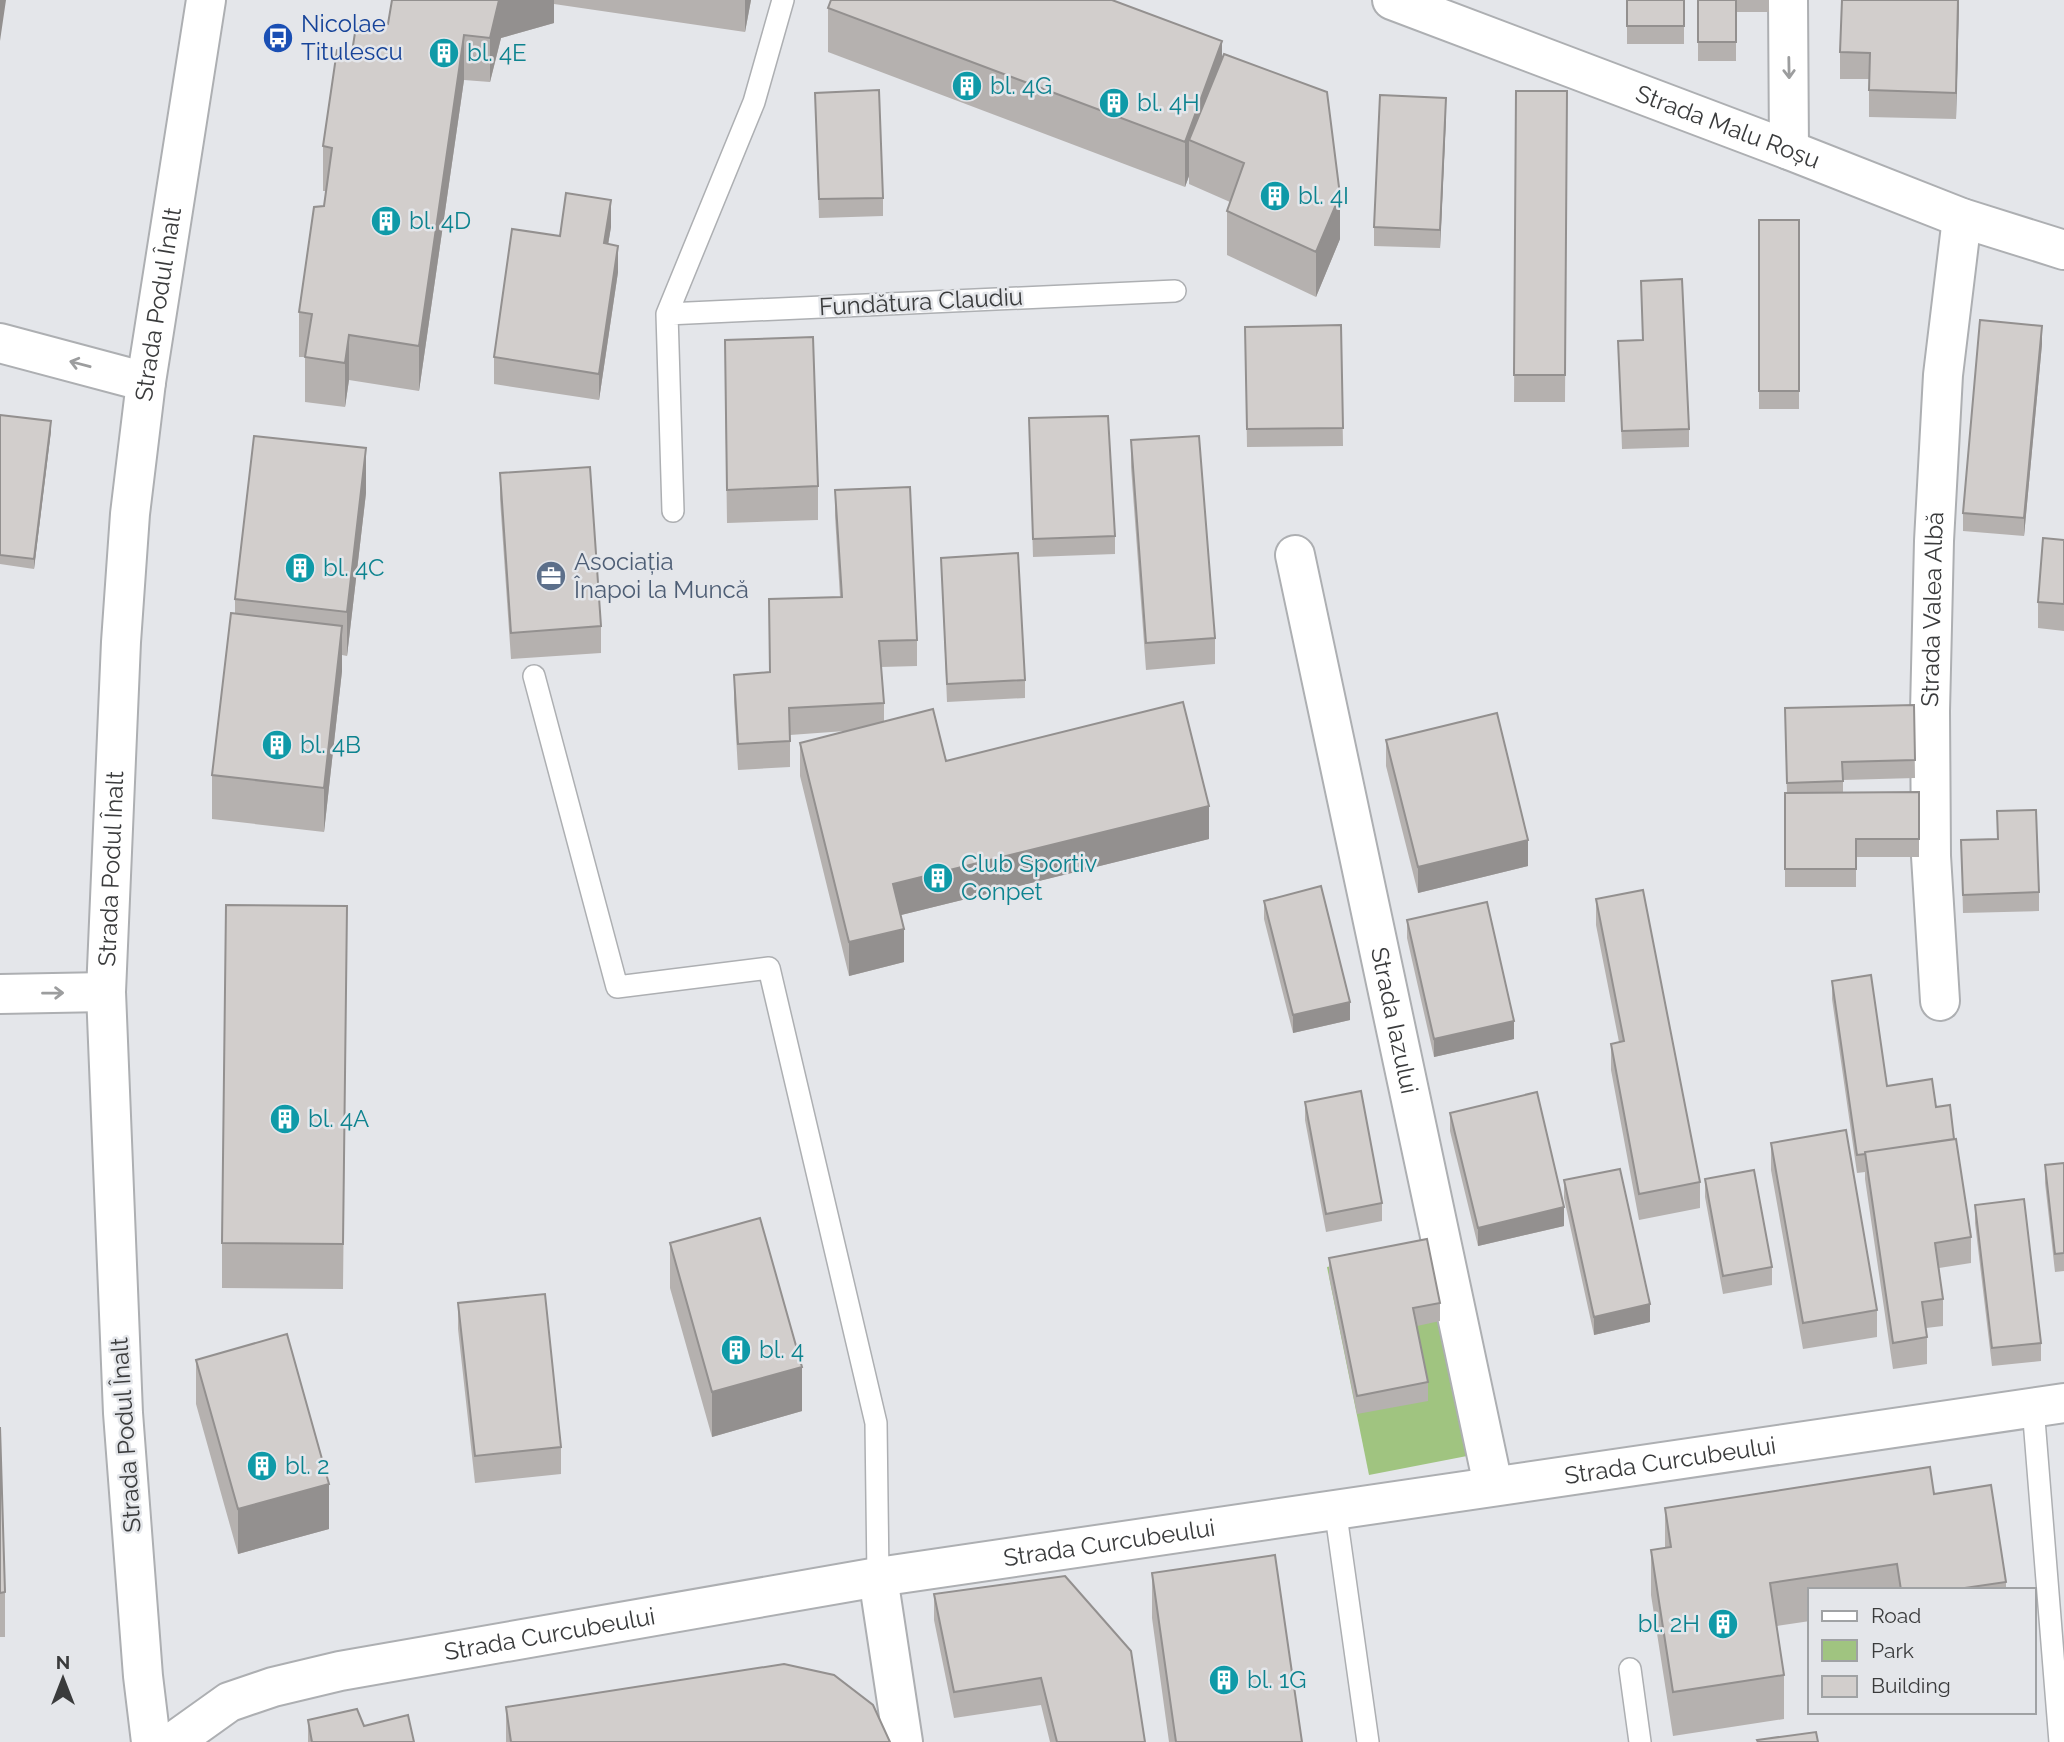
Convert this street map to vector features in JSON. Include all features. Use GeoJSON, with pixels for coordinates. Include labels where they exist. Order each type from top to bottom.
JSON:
{"type":"FeatureCollection","features":[{"type":"Feature","properties":{"kind":"street","name":"Strada Podul Înalt"},"geometry":{"type":"LineString","coordinates":[[151,1742],[143,1676],[123,1413],[106,992],[121,642],[130,514],[146,382],[206,0]]}},
{"type":"Feature","properties":{"kind":"street","name":"Strada Malu Roșu"},"geometry":{"type":"LineString","coordinates":[[1392,0],[1962,218],[2064,250]]}},
{"type":"Feature","properties":{"kind":"street"},"geometry":{"type":"LineString","coordinates":[[1788,0],[1789,150]]}},
{"type":"Feature","properties":{"kind":"street","name":"Strada Valea Albă"},"geometry":{"type":"LineString","coordinates":[[1940,1001],[1931,842],[1930,711],[1934,541],[1943,375],[1962,218]]}},
{"type":"Feature","properties":{"kind":"street"},"geometry":{"type":"LineString","coordinates":[[0,343],[146,382]]}},
{"type":"Feature","properties":{"kind":"street","name":"Strada Iazului"},"geometry":{"type":"LineString","coordinates":[[1295,555],[1493,1485]]}},
{"type":"Feature","properties":{"kind":"street"},"geometry":{"type":"LineString","coordinates":[[0,994],[106,992]]}},
{"type":"Feature","properties":{"kind":"street","name":"Strada Curcubeului"},"geometry":{"type":"LineString","coordinates":[[173,1742],[229,1702],[273,1687],[340,1671],[878,1577],[2048,1405]]}},
{"type":"Feature","properties":{"kind":"street"},"geometry":{"type":"LineString","coordinates":[[878,1577],[903,1742]]}},
{"type":"Feature","properties":{"kind":"lane"},"geometry":{"type":"LineString","coordinates":[[673,511],[667,314],[754,102],[783,0]]}},
{"type":"Feature","properties":{"kind":"lane","name":"Fundătura Claudiu"},"geometry":{"type":"LineString","coordinates":[[667,314],[1175,291]]}},
{"type":"Feature","properties":{"kind":"lane"},"geometry":{"type":"LineString","coordinates":[[534,676],[617,987],[769,968],[876,1423],[878,1577]]}},
{"type":"Feature","properties":{"kind":"lane"},"geometry":{"type":"LineString","coordinates":[[2048,1405],[2060,1742]]}},
{"type":"Feature","properties":{"kind":"lane"},"geometry":{"type":"LineString","coordinates":[[1335,1508],[1368,1742]]}},
{"type":"Feature","properties":{"kind":"lane"},"geometry":{"type":"LineString","coordinates":[[1630,1669],[1640,1742]]}},
{"type":"Feature","properties":{"kind":"green space"},"geometry":{"type":"Polygon","coordinates":[[[1425,1247],[1467,1456],[1369,1475],[1327,1267],[1425,1247]]]}},
{"type":"Feature","properties":{"kind":"building","name":"bl. 4D"},"geometry":{"type":"Polygon","coordinates":[[[392,0],[499,0],[490,38],[464,35],[419,346],[349,335],[345,363],[305,357],[312,314],[299,312],[314,207],[324,206],[332,148],[323,146],[337,50],[352,52],[357,20],[388,24],[392,0]]]}},
{"type":"Feature","properties":{"kind":"building"},"geometry":{"type":"Polygon","coordinates":[[[831,0],[1112,0],[1222,41],[1185,142],[828,8],[831,0]]]}},
{"type":"Feature","properties":{"kind":"building"},"geometry":{"type":"Polygon","coordinates":[[[1627,0],[1684,0],[1684,26],[1627,26],[1627,0]]]}},
{"type":"Feature","properties":{"kind":"building"},"geometry":{"type":"Polygon","coordinates":[[[1698,0],[1736,0],[1736,42],[1698,42],[1698,0]]]}},
{"type":"Feature","properties":{"kind":"building"},"geometry":{"type":"Polygon","coordinates":[[[1842,0],[1958,0],[1956,93],[1869,90],[1870,53],[1840,52],[1842,0]]]}},
{"type":"Feature","properties":{"kind":"building","name":"bl. 4I"},"geometry":{"type":"Polygon","coordinates":[[[1224,54],[1327,92],[1340,195],[1316,252],[1227,211],[1244,163],[1189,140],[1224,54]]]}},
{"type":"Feature","properties":{"kind":"building"},"geometry":{"type":"Polygon","coordinates":[[[879,90],[883,198],[819,199],[815,93],[879,90]]]}},
{"type":"Feature","properties":{"kind":"building"},"geometry":{"type":"Polygon","coordinates":[[[1516,91],[1567,91],[1565,375],[1514,375],[1516,91]]]}},
{"type":"Feature","properties":{"kind":"building"},"geometry":{"type":"Polygon","coordinates":[[[1380,95],[1446,98],[1440,230],[1374,227],[1380,95]]]}},
{"type":"Feature","properties":{"kind":"building"},"geometry":{"type":"Polygon","coordinates":[[[566,193],[611,200],[604,243],[618,246],[599,374],[494,357],[512,229],[560,236],[566,193]]]}},
{"type":"Feature","properties":{"kind":"building"},"geometry":{"type":"Polygon","coordinates":[[[1759,220],[1799,220],[1799,391],[1759,391],[1759,220]]]}},
{"type":"Feature","properties":{"kind":"building"},"geometry":{"type":"Polygon","coordinates":[[[1682,279],[1689,429],[1622,431],[1618,341],[1643,340],[1641,281],[1682,279]]]}},
{"type":"Feature","properties":{"kind":"building"},"geometry":{"type":"Polygon","coordinates":[[[1980,320],[2042,326],[2024,518],[1963,513],[1980,320]]]}},
{"type":"Feature","properties":{"kind":"building"},"geometry":{"type":"Polygon","coordinates":[[[1341,325],[1343,428],[1247,429],[1245,327],[1341,325]]]}},
{"type":"Feature","properties":{"kind":"building"},"geometry":{"type":"Polygon","coordinates":[[[813,337],[818,486],[727,490],[725,340],[813,337]]]}},
{"type":"Feature","properties":{"kind":"building"},"geometry":{"type":"Polygon","coordinates":[[[0,415],[51,421],[34,559],[0,555],[0,415]]]}},
{"type":"Feature","properties":{"kind":"building"},"geometry":{"type":"Polygon","coordinates":[[[1108,416],[1115,536],[1033,539],[1029,418],[1108,416]]]}},
{"type":"Feature","properties":{"kind":"building","name":"bl. 4C"},"geometry":{"type":"Polygon","coordinates":[[[254,436],[366,448],[347,612],[235,599],[254,436]]]}},
{"type":"Feature","properties":{"kind":"building"},"geometry":{"type":"Polygon","coordinates":[[[1199,436],[1215,638],[1146,643],[1131,440],[1199,436]]]}},
{"type":"Feature","properties":{"kind":"building","name":"Asociația Înapoi la Muncă"},"geometry":{"type":"Polygon","coordinates":[[[590,467],[601,626],[511,633],[500,473],[590,467]]]}},
{"type":"Feature","properties":{"kind":"building"},"geometry":{"type":"Polygon","coordinates":[[[910,487],[917,640],[879,641],[884,703],[789,708],[790,741],[738,744],[734,675],[770,672],[769,599],[842,597],[835,490],[910,487]]]}},
{"type":"Feature","properties":{"kind":"building"},"geometry":{"type":"Polygon","coordinates":[[[2043,538],[2064,540],[2064,604],[2038,602],[2043,538]]]}},
{"type":"Feature","properties":{"kind":"building"},"geometry":{"type":"Polygon","coordinates":[[[1018,553],[1025,680],[947,684],[941,558],[1018,553]]]}},
{"type":"Feature","properties":{"kind":"building","name":"bl. 4B"},"geometry":{"type":"Polygon","coordinates":[[[231,613],[342,626],[324,788],[212,775],[231,613]]]}},
{"type":"Feature","properties":{"kind":"building","name":"Club Sportiv Conpet"},"geometry":{"type":"Polygon","coordinates":[[[1183,702],[1209,806],[893,884],[904,929],[849,942],[800,743],[933,709],[946,761],[1183,702]]]}},
{"type":"Feature","properties":{"kind":"building"},"geometry":{"type":"Polygon","coordinates":[[[1914,705],[1915,760],[1842,762],[1843,781],[1787,783],[1785,708],[1914,705]]]}},
{"type":"Feature","properties":{"kind":"building"},"geometry":{"type":"Polygon","coordinates":[[[1497,713],[1528,840],[1418,867],[1386,740],[1497,713]]]}},
{"type":"Feature","properties":{"kind":"building"},"geometry":{"type":"Polygon","coordinates":[[[1919,792],[1919,839],[1856,839],[1856,869],[1785,869],[1785,793],[1919,792]]]}},
{"type":"Feature","properties":{"kind":"building"},"geometry":{"type":"Polygon","coordinates":[[[2036,810],[2039,892],[1963,895],[1961,840],[1998,839],[1997,811],[2036,810]]]}},
{"type":"Feature","properties":{"kind":"building"},"geometry":{"type":"Polygon","coordinates":[[[1321,886],[1350,1002],[1293,1015],[1264,901],[1321,886]]]}},
{"type":"Feature","properties":{"kind":"building"},"geometry":{"type":"Polygon","coordinates":[[[1643,890],[1700,1182],[1639,1194],[1611,1044],[1624,1041],[1596,899],[1643,890]]]}},
{"type":"Feature","properties":{"kind":"building"},"geometry":{"type":"Polygon","coordinates":[[[1487,902],[1514,1021],[1434,1039],[1407,920],[1487,902]]]}},
{"type":"Feature","properties":{"kind":"building","name":"bl. 4A"},"geometry":{"type":"Polygon","coordinates":[[[226,905],[347,906],[343,1244],[222,1243],[226,905]]]}},
{"type":"Feature","properties":{"kind":"building"},"geometry":{"type":"Polygon","coordinates":[[[1871,975],[1887,1086],[1932,1079],[1936,1107],[1950,1105],[1954,1139],[1857,1155],[1832,981],[1871,975]]]}},
{"type":"Feature","properties":{"kind":"building"},"geometry":{"type":"Polygon","coordinates":[[[1361,1091],[1382,1203],[1326,1214],[1305,1102],[1361,1091]]]}},
{"type":"Feature","properties":{"kind":"building"},"geometry":{"type":"Polygon","coordinates":[[[1537,1092],[1564,1207],[1478,1228],[1450,1113],[1537,1092]]]}},
{"type":"Feature","properties":{"kind":"building"},"geometry":{"type":"Polygon","coordinates":[[[1846,1130],[1877,1310],[1803,1323],[1771,1143],[1846,1130]]]}},
{"type":"Feature","properties":{"kind":"building"},"geometry":{"type":"Polygon","coordinates":[[[1956,1139],[1971,1237],[1935,1243],[1943,1299],[1922,1302],[1927,1337],[1893,1343],[1865,1152],[1956,1139]]]}},
{"type":"Feature","properties":{"kind":"building"},"geometry":{"type":"Polygon","coordinates":[[[2064,1163],[2064,1253],[2055,1254],[2045,1165],[2064,1163]]]}},
{"type":"Feature","properties":{"kind":"building"},"geometry":{"type":"Polygon","coordinates":[[[1620,1169],[1650,1304],[1594,1317],[1564,1180],[1620,1169]]]}},
{"type":"Feature","properties":{"kind":"building"},"geometry":{"type":"Polygon","coordinates":[[[1754,1170],[1772,1267],[1723,1276],[1705,1179],[1754,1170]]]}},
{"type":"Feature","properties":{"kind":"building"},"geometry":{"type":"Polygon","coordinates":[[[2024,1199],[2041,1343],[1992,1348],[1975,1205],[2024,1199]]]}},
{"type":"Feature","properties":{"kind":"building","name":"bl. 4"},"geometry":{"type":"Polygon","coordinates":[[[760,1218],[802,1367],[712,1392],[670,1243],[760,1218]]]}},
{"type":"Feature","properties":{"kind":"building"},"geometry":{"type":"Polygon","coordinates":[[[1427,1239],[1440,1303],[1413,1308],[1428,1382],[1357,1396],[1329,1258],[1427,1239]]]}},
{"type":"Feature","properties":{"kind":"building"},"geometry":{"type":"Polygon","coordinates":[[[545,1294],[561,1447],[475,1456],[458,1303],[545,1294]]]}},
{"type":"Feature","properties":{"kind":"building","name":"bl. 2"},"geometry":{"type":"Polygon","coordinates":[[[287,1334],[329,1484],[238,1509],[196,1360],[287,1334]]]}},
{"type":"Feature","properties":{"kind":"building"},"geometry":{"type":"Polygon","coordinates":[[[0,1427],[5,1592],[0,1593],[0,1427]]]}},
{"type":"Feature","properties":{"kind":"building","name":"bl. 2H"},"geometry":{"type":"Polygon","coordinates":[[[1930,1467],[1934,1494],[1991,1485],[2006,1582],[1965,1588],[1901,1588],[1897,1564],[1770,1583],[1784,1675],[1673,1692],[1651,1550],[1671,1547],[1665,1508],[1930,1467]]]}},
{"type":"Feature","properties":{"kind":"building","name":"bl. 1G"},"geometry":{"type":"Polygon","coordinates":[[[1275,1555],[1302,1742],[1176,1742],[1152,1573],[1275,1555]]]}},
{"type":"Feature","properties":{"kind":"building"},"geometry":{"type":"Polygon","coordinates":[[[1065,1576],[1131,1651],[1145,1742],[1057,1742],[1041,1678],[954,1692],[934,1594],[1065,1576]]]}},
{"type":"Feature","properties":{"kind":"building"},"geometry":{"type":"Polygon","coordinates":[[[784,1664],[834,1675],[873,1705],[890,1742],[511,1742],[506,1707],[784,1664]]]}},
{"type":"Feature","properties":{"kind":"building"},"geometry":{"type":"Polygon","coordinates":[[[357,1709],[364,1726],[408,1715],[414,1742],[312,1742],[308,1720],[357,1709]]]}},
{"type":"Feature","properties":{"kind":"building"},"geometry":{"type":"Polygon","coordinates":[[[1816,1732],[1818,1742],[1757,1740],[1816,1732]]]}},
{"type":"Feature","properties":{"kind":"place","name":"Nicolae Titulescu"},"geometry":{"type":"Point","coordinates":[278,38]}},
{"type":"Feature","properties":{"kind":"place","name":"bl. 4E"},"geometry":{"type":"Point","coordinates":[444,53]}},
{"type":"Feature","properties":{"kind":"place","name":"bl. 4G"},"geometry":{"type":"Point","coordinates":[967,86]}},
{"type":"Feature","properties":{"kind":"place","name":"bl. 4H"},"geometry":{"type":"Point","coordinates":[1114,103]}},
{"type":"Feature","properties":{"kind":"place","name":"bl. 4I"},"geometry":{"type":"Point","coordinates":[1275,196]}},
{"type":"Feature","properties":{"kind":"place","name":"bl. 4D"},"geometry":{"type":"Point","coordinates":[386,221]}},
{"type":"Feature","properties":{"kind":"place","name":"bl. 4C"},"geometry":{"type":"Point","coordinates":[300,568]}},
{"type":"Feature","properties":{"kind":"place","name":"Asociația Înapoi la Muncă"},"geometry":{"type":"Point","coordinates":[551,576]}},
{"type":"Feature","properties":{"kind":"place","name":"bl. 4B"},"geometry":{"type":"Point","coordinates":[277,745]}},
{"type":"Feature","properties":{"kind":"place","name":"Club Sportiv Conpet"},"geometry":{"type":"Point","coordinates":[938,878]}},
{"type":"Feature","properties":{"kind":"place","name":"bl. 4A"},"geometry":{"type":"Point","coordinates":[285,1119]}},
{"type":"Feature","properties":{"kind":"place","name":"bl. 4"},"geometry":{"type":"Point","coordinates":[736,1350]}},
{"type":"Feature","properties":{"kind":"place","name":"bl. 2"},"geometry":{"type":"Point","coordinates":[262,1466]}},
{"type":"Feature","properties":{"kind":"place","name":"bl. 2H"},"geometry":{"type":"Point","coordinates":[1723,1624]}},
{"type":"Feature","properties":{"kind":"place","name":"bl. 1G"},"geometry":{"type":"Point","coordinates":[1224,1680]}}]}
